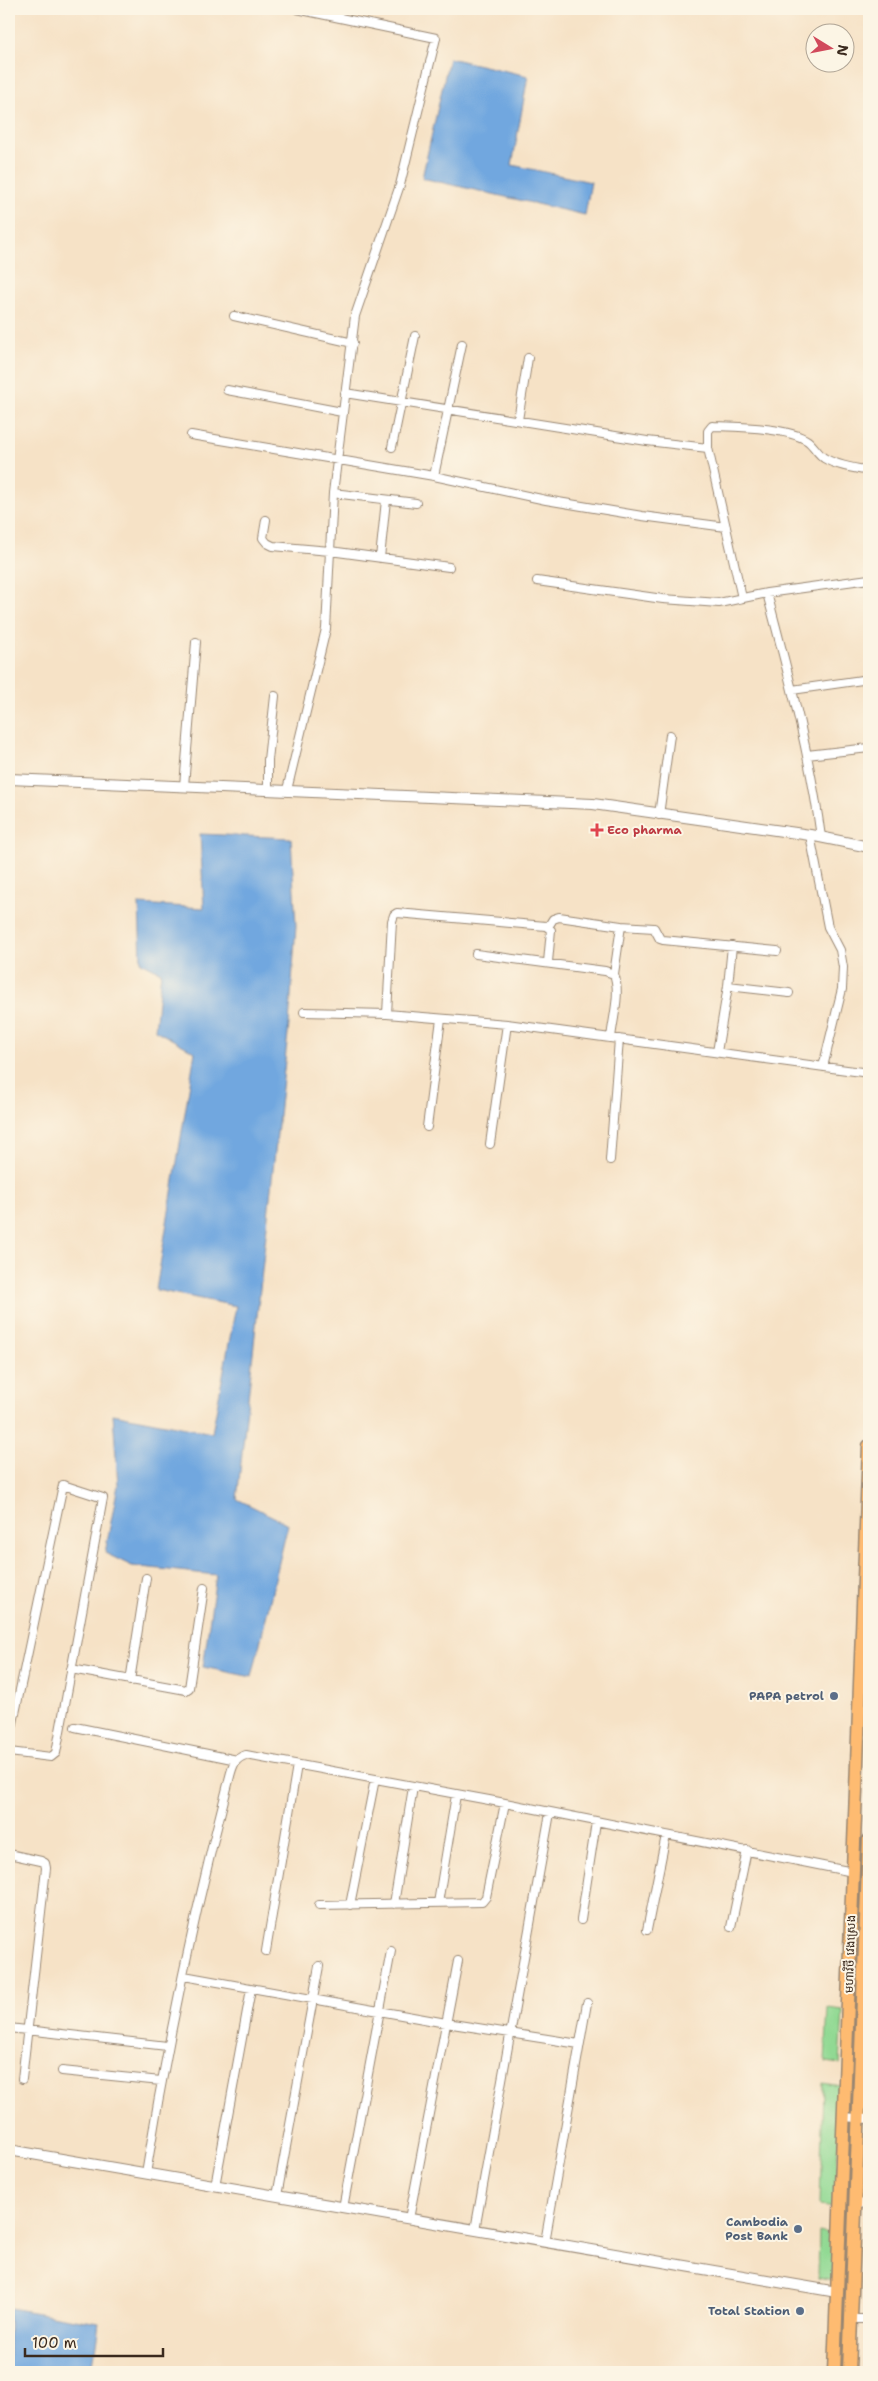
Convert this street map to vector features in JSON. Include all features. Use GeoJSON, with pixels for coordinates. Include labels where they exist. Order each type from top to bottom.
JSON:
{"type":"FeatureCollection","features":[{"type":"Feature","properties":{"kind":"main road","name":"មហាវិថី វេងស្រេង"},"geometry":{"type":"LineString","coordinates":[[834,2372],[853,1872],[864,1714],[869,1446]]}},
{"type":"Feature","properties":{"kind":"main road","name":"មហាវិថី វេងស្រេង"},"geometry":{"type":"LineString","coordinates":[[849,2372],[856,2203],[864,2118],[865,1963],[869,1839]]}},
{"type":"Feature","properties":{"kind":"main road"},"geometry":{"type":"LineString","coordinates":[[850,1962],[865,1963]]}},
{"type":"Feature","properties":{"kind":"street"},"geometry":{"type":"LineString","coordinates":[[287,790],[326,629],[333,493],[355,316],[400,185],[436,38],[297,9]]}},
{"type":"Feature","properties":{"kind":"street"},"geometry":{"type":"LineString","coordinates":[[234,316],[353,343]]}},
{"type":"Feature","properties":{"kind":"street"},"geometry":{"type":"LineString","coordinates":[[392,447],[414,336]]}},
{"type":"Feature","properties":{"kind":"street"},"geometry":{"type":"LineString","coordinates":[[434,476],[462,344]]}},
{"type":"Feature","properties":{"kind":"street"},"geometry":{"type":"LineString","coordinates":[[518,420],[528,358]]}},
{"type":"Feature","properties":{"kind":"street"},"geometry":{"type":"LineString","coordinates":[[227,390],[342,412]]}},
{"type":"Feature","properties":{"kind":"street"},"geometry":{"type":"LineString","coordinates":[[345,393],[708,448]]}},
{"type":"Feature","properties":{"kind":"street"},"geometry":{"type":"LineString","coordinates":[[742,598],[708,448],[708,431],[712,426],[742,427],[788,434],[808,441],[824,458],[839,464],[869,470]]}},
{"type":"Feature","properties":{"kind":"street"},"geometry":{"type":"LineString","coordinates":[[190,435],[434,476],[575,505],[726,527]]}},
{"type":"Feature","properties":{"kind":"street"},"geometry":{"type":"LineString","coordinates":[[333,493],[416,503]]}},
{"type":"Feature","properties":{"kind":"street"},"geometry":{"type":"LineString","coordinates":[[380,558],[386,500]]}},
{"type":"Feature","properties":{"kind":"street"},"geometry":{"type":"LineString","coordinates":[[266,520],[263,538],[267,544],[273,546],[330,551],[450,567]]}},
{"type":"Feature","properties":{"kind":"street"},"geometry":{"type":"LineString","coordinates":[[537,581],[719,604],[767,592],[869,579]]}},
{"type":"Feature","properties":{"kind":"street"},"geometry":{"type":"LineString","coordinates":[[767,592],[807,755],[821,837]]}},
{"type":"Feature","properties":{"kind":"street"},"geometry":{"type":"LineString","coordinates":[[184,786],[196,642]]}},
{"type":"Feature","properties":{"kind":"street"},"geometry":{"type":"LineString","coordinates":[[792,690],[869,680]]}},
{"type":"Feature","properties":{"kind":"street"},"geometry":{"type":"LineString","coordinates":[[268,788],[268,760],[276,696]]}},
{"type":"Feature","properties":{"kind":"street"},"geometry":{"type":"LineString","coordinates":[[659,815],[670,735]]}},
{"type":"Feature","properties":{"kind":"street"},"geometry":{"type":"LineString","coordinates":[[807,755],[869,748]]}},
{"type":"Feature","properties":{"kind":"street"},"geometry":{"type":"LineString","coordinates":[[9,779],[268,788],[568,802],[810,835],[869,847]]}},
{"type":"Feature","properties":{"kind":"street"},"geometry":{"type":"LineString","coordinates":[[810,835],[828,926],[840,950],[843,967],[842,989],[824,1068]]}},
{"type":"Feature","properties":{"kind":"street"},"geometry":{"type":"LineString","coordinates":[[387,1014],[394,915],[397,913],[548,927]]}},
{"type":"Feature","properties":{"kind":"street"},"geometry":{"type":"LineString","coordinates":[[548,927],[553,919],[559,918],[654,928],[660,939],[663,940],[777,951]]}},
{"type":"Feature","properties":{"kind":"street"},"geometry":{"type":"LineString","coordinates":[[610,1160],[616,998],[614,974],[621,926]]}},
{"type":"Feature","properties":{"kind":"street"},"geometry":{"type":"LineString","coordinates":[[548,927],[551,930],[548,962]]}},
{"type":"Feature","properties":{"kind":"street"},"geometry":{"type":"LineString","coordinates":[[717,1052],[728,986],[732,946]]}},
{"type":"Feature","properties":{"kind":"street"},"geometry":{"type":"LineString","coordinates":[[476,954],[605,970],[614,974]]}},
{"type":"Feature","properties":{"kind":"street"},"geometry":{"type":"LineString","coordinates":[[728,986],[789,993]]}},
{"type":"Feature","properties":{"kind":"street"},"geometry":{"type":"LineString","coordinates":[[304,1012],[387,1014],[507,1024],[869,1073]]}},
{"type":"Feature","properties":{"kind":"street"},"geometry":{"type":"LineString","coordinates":[[427,1127],[441,1019]]}},
{"type":"Feature","properties":{"kind":"street"},"geometry":{"type":"LineString","coordinates":[[490,1144],[507,1024]]}},
{"type":"Feature","properties":{"kind":"street"},"geometry":{"type":"LineString","coordinates":[[9,1742],[63,1486],[103,1498],[56,1753],[51,1756],[9,1752]]}},
{"type":"Feature","properties":{"kind":"street"},"geometry":{"type":"LineString","coordinates":[[130,1681],[146,1578]]}},
{"type":"Feature","properties":{"kind":"street"},"geometry":{"type":"LineString","coordinates":[[71,1669],[186,1690],[189,1688],[204,1588]]}},
{"type":"Feature","properties":{"kind":"street"},"geometry":{"type":"LineString","coordinates":[[74,1727],[236,1760]]}},
{"type":"Feature","properties":{"kind":"street"},"geometry":{"type":"LineString","coordinates":[[146,2174],[167,2046],[216,1826],[233,1765],[236,1760],[246,1755],[413,1788],[505,1803],[853,1872]]}},
{"type":"Feature","properties":{"kind":"street"},"geometry":{"type":"LineString","coordinates":[[266,1951],[297,1765]]}},
{"type":"Feature","properties":{"kind":"street"},"geometry":{"type":"LineString","coordinates":[[350,1905],[374,1779]]}},
{"type":"Feature","properties":{"kind":"street"},"geometry":{"type":"LineString","coordinates":[[394,1904],[413,1788]]}},
{"type":"Feature","properties":{"kind":"street"},"geometry":{"type":"LineString","coordinates":[[438,1903],[456,1794]]}},
{"type":"Feature","properties":{"kind":"street"},"geometry":{"type":"LineString","coordinates":[[320,1905],[482,1902],[486,1897],[505,1803]]}},
{"type":"Feature","properties":{"kind":"street"},"geometry":{"type":"LineString","coordinates":[[475,2230],[550,1813]]}},
{"type":"Feature","properties":{"kind":"street"},"geometry":{"type":"LineString","coordinates":[[581,1920],[596,1822]]}},
{"type":"Feature","properties":{"kind":"street"},"geometry":{"type":"LineString","coordinates":[[647,1930],[666,1835]]}},
{"type":"Feature","properties":{"kind":"street"},"geometry":{"type":"LineString","coordinates":[[731,1927],[747,1850]]}},
{"type":"Feature","properties":{"kind":"street"},"geometry":{"type":"LineString","coordinates":[[9,1854],[41,1861],[45,1863],[46,1868],[22,2079]]}},
{"type":"Feature","properties":{"kind":"street"},"geometry":{"type":"LineString","coordinates":[[343,2208],[391,1951]]}},
{"type":"Feature","properties":{"kind":"street"},"geometry":{"type":"LineString","coordinates":[[409,2219],[458,1961]]}},
{"type":"Feature","properties":{"kind":"street"},"geometry":{"type":"LineString","coordinates":[[277,2196],[319,1966]]}},
{"type":"Feature","properties":{"kind":"street"},"geometry":{"type":"LineString","coordinates":[[184,1976],[380,2012],[579,2044]]}},
{"type":"Feature","properties":{"kind":"street"},"geometry":{"type":"LineString","coordinates":[[215,2186],[251,1989]]}},
{"type":"Feature","properties":{"kind":"street"},"geometry":{"type":"LineString","coordinates":[[545,2242],[587,2003]]}},
{"type":"Feature","properties":{"kind":"street"},"geometry":{"type":"LineString","coordinates":[[9,2028],[167,2046]]}},
{"type":"Feature","properties":{"kind":"street"},"geometry":{"type":"LineString","coordinates":[[62,2071],[161,2082]]}},
{"type":"Feature","properties":{"kind":"street"},"geometry":{"type":"LineString","coordinates":[[844,2116],[864,2118]]}},
{"type":"Feature","properties":{"kind":"street"},"geometry":{"type":"LineString","coordinates":[[9,2150],[837,2292]]}},
{"type":"Feature","properties":{"kind":"street"},"geometry":{"type":"LineString","coordinates":[[856,2203],[869,2204]]}},
{"type":"Feature","properties":{"kind":"street"},"geometry":{"type":"LineString","coordinates":[[851,2319],[869,2319]]}},
{"type":"Feature","properties":{"kind":"green space"},"geometry":{"type":"Polygon","coordinates":[[[828,2008],[843,2010],[840,2064],[825,2062],[828,2008]]]}},
{"type":"Feature","properties":{"kind":"green space"},"geometry":{"type":"Polygon","coordinates":[[[823,2083],[840,2086],[836,2207],[820,2205],[823,2083]]]}},
{"type":"Feature","properties":{"kind":"green space"},"geometry":{"type":"Polygon","coordinates":[[[819,2231],[835,2234],[833,2281],[818,2278],[819,2231]]]}},
{"type":"Feature","properties":{"kind":"water"},"geometry":{"type":"Polygon","coordinates":[[[449,58],[528,76],[512,165],[591,182],[585,215],[422,178],[449,58]]]}},
{"type":"Feature","properties":{"kind":"water"},"geometry":{"type":"Polygon","coordinates":[[[200,834],[291,838],[296,926],[289,1024],[237,1499],[288,1524],[252,1677],[203,1667],[216,1575],[132,1566],[105,1553],[118,1485],[113,1414],[212,1433],[236,1306],[156,1290],[195,1052],[155,1030],[161,972],[141,962],[139,904],[204,908],[200,834]]]}},
{"type":"Feature","properties":{"kind":"water"},"geometry":{"type":"Polygon","coordinates":[[[9,2308],[99,2323],[92,2372],[9,2372],[9,2308]]]}},
{"type":"Feature","properties":{"kind":"place","name":"Eco pharma"},"geometry":{"type":"Point","coordinates":[597,830]}},
{"type":"Feature","properties":{"kind":"place","name":"PAPA petrol"},"geometry":{"type":"Point","coordinates":[834,1696]}},
{"type":"Feature","properties":{"kind":"place","name":"Cambodia Post Bank"},"geometry":{"type":"Point","coordinates":[798,2229]}},
{"type":"Feature","properties":{"kind":"place","name":"Total Station"},"geometry":{"type":"Point","coordinates":[800,2311]}}]}
